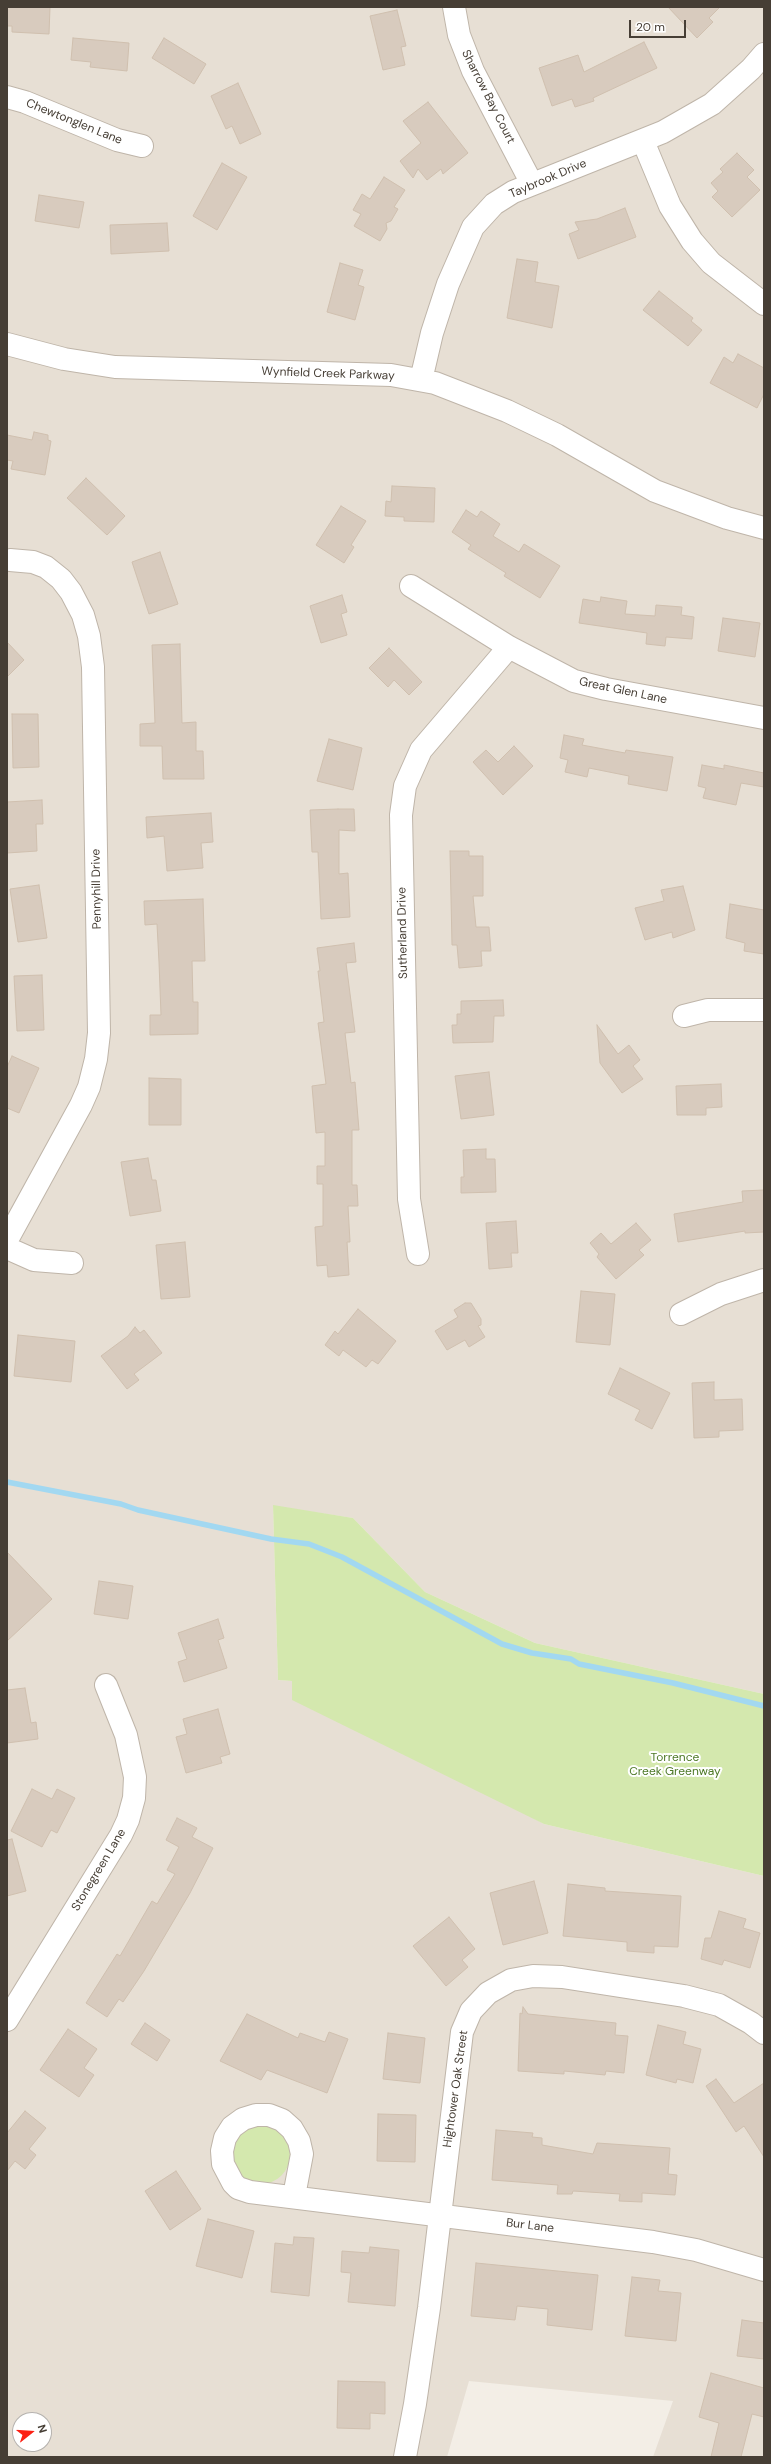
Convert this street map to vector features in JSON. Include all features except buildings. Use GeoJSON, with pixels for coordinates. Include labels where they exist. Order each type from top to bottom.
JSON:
{"type":"FeatureCollection","features":[{"type":"Feature","properties":{"kind":"street","name":"Sharrow Bay Court"},"geometry":{"type":"LineString","coordinates":[[454,7],[459,35],[473,71],[532,184]]}},
{"type":"Feature","properties":{"kind":"street","name":"Taybrook Drive"},"geometry":{"type":"LineString","coordinates":[[421,380],[432,333],[448,284],[473,227],[494,204],[513,192],[643,141],[712,104],[751,69],[764,54]]}},
{"type":"Feature","properties":{"kind":"street","name":"Chewtonglen Lane"},"geometry":{"type":"LineString","coordinates":[[7,97],[25,102],[117,140],[142,146]]}},
{"type":"Feature","properties":{"kind":"street"},"geometry":{"type":"LineString","coordinates":[[643,141],[670,206],[692,241],[711,263],[764,304]]}},
{"type":"Feature","properties":{"kind":"street","name":"Wynfield Creek Parkway"},"geometry":{"type":"LineString","coordinates":[[7,344],[64,359],[115,367],[391,375],[421,380],[462,392],[507,411],[557,435],[656,491],[727,518],[764,528]]}},
{"type":"Feature","properties":{"kind":"street","name":"Pennyhill Drive"},"geometry":{"type":"LineString","coordinates":[[7,1240],[81,1105],[89,1087],[96,1059],[99,1033],[93,667],[89,636],[82,615],[71,592],[61,579],[46,567],[33,562],[10,560]]}},
{"type":"Feature","properties":{"kind":"street","name":"Great Glen Lane"},"geometry":{"type":"LineString","coordinates":[[411,586],[509,647],[580,682],[606,689],[764,718]]}},
{"type":"Feature","properties":{"kind":"street","name":"Sutherland Drive"},"geometry":{"type":"LineString","coordinates":[[418,1254],[409,1199],[401,815],[406,786],[421,750],[509,647]]}},
{"type":"Feature","properties":{"kind":"street"},"geometry":{"type":"LineString","coordinates":[[684,1016],[708,1010],[764,1010]]}},
{"type":"Feature","properties":{"kind":"street"},"geometry":{"type":"LineString","coordinates":[[7,1248],[34,1260],[72,1263]]}},
{"type":"Feature","properties":{"kind":"street"},"geometry":{"type":"LineString","coordinates":[[680,1314],[721,1294],[764,1280]]}},
{"type":"Feature","properties":{"kind":"street","name":"Stonegreen Lane"},"geometry":{"type":"LineString","coordinates":[[7,2020],[14,1992],[121,1835],[128,1820],[134,1798],[135,1777],[126,1735],[106,1685]]}},
{"type":"Feature","properties":{"kind":"street","name":"Hightower Oak Street"},"geometry":{"type":"LineString","coordinates":[[405,2457],[416,2404],[428,2315],[462,2032],[471,2011],[488,1993],[510,1980],[533,1976],[562,1978],[684,1996],[719,2005],[751,2023],[764,2033]]}},
{"type":"Feature","properties":{"kind":"street","name":"Bur Lane"},"geometry":{"type":"LineString","coordinates":[[294,2196],[660,2243],[696,2250],[764,2270]]}},
{"type":"Feature","properties":{"kind":"shaded area"},"geometry":{"type":"Polygon","coordinates":[[[7,7],[764,7],[764,1694],[535,1643],[425,1592],[353,1518],[273,1506],[278,1680],[292,1681],[544,1824],[764,1876],[764,2457],[653,2457],[673,2401],[469,2381],[447,2457],[7,2457],[7,7]]]}},
{"type":"Feature","properties":{"kind":"green space","name":"Torrence Creek Greenway"},"geometry":{"type":"Polygon","coordinates":[[[273,1505],[353,1518],[425,1592],[535,1643],[764,1694],[764,1876],[544,1824],[292,1700],[292,1681],[278,1680],[273,1505]]]}},
{"type":"Feature","properties":{"kind":"green space"},"geometry":{"type":"Polygon","coordinates":[[[255,2126],[267,2126],[282,2134],[290,2149],[290,2161],[282,2176],[267,2184],[255,2184],[240,2176],[232,2161],[232,2149],[240,2134],[255,2126]]]}},
{"type":"Feature","properties":{"kind":"waterway"},"geometry":{"type":"LineString","coordinates":[[7,1482],[121,1504],[138,1510],[271,1539],[309,1544],[342,1557],[502,1644],[532,1653],[571,1659],[579,1664],[673,1683],[764,1706]]}}]}
